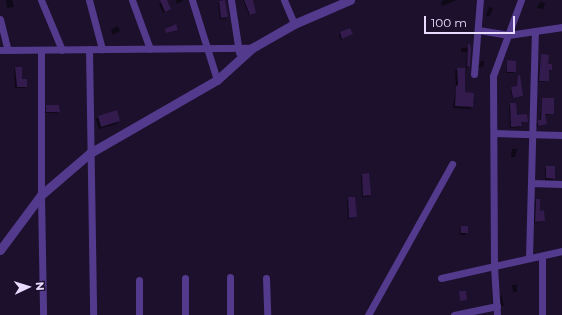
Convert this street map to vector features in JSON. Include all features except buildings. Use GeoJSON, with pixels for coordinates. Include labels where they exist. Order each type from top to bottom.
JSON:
{"type":"FeatureCollection","features":[{"type":"Feature","properties":{"kind":"street"},"geometry":{"type":"LineString","coordinates":[[42,0],[62,50]]}},
{"type":"Feature","properties":{"kind":"street"},"geometry":{"type":"LineString","coordinates":[[89,0],[102,49]]}},
{"type":"Feature","properties":{"kind":"street"},"geometry":{"type":"LineString","coordinates":[[132,0],[150,49]]}},
{"type":"Feature","properties":{"kind":"street"},"geometry":{"type":"LineString","coordinates":[[192,0],[218,80]]}},
{"type":"Feature","properties":{"kind":"street"},"geometry":{"type":"LineString","coordinates":[[231,0],[240,58]]}},
{"type":"Feature","properties":{"kind":"street"},"geometry":{"type":"LineString","coordinates":[[284,0],[294,24]]}},
{"type":"Feature","properties":{"kind":"street"},"geometry":{"type":"LineString","coordinates":[[0,250],[41,195],[90,153],[218,80],[252,48],[294,24],[350,0]]}},
{"type":"Feature","properties":{"kind":"street"},"geometry":{"type":"LineString","coordinates":[[474,74],[480,0]]}},
{"type":"Feature","properties":{"kind":"street"},"geometry":{"type":"LineString","coordinates":[[497,315],[494,266],[493,76],[521,0]]}},
{"type":"Feature","properties":{"kind":"street"},"geometry":{"type":"LineString","coordinates":[[0,19],[8,50]]}},
{"type":"Feature","properties":{"kind":"street"},"geometry":{"type":"LineString","coordinates":[[478,30],[508,35],[534,31],[562,24]]}},
{"type":"Feature","properties":{"kind":"street"},"geometry":{"type":"LineString","coordinates":[[529,258],[534,31]]}},
{"type":"Feature","properties":{"kind":"street"},"geometry":{"type":"LineString","coordinates":[[0,50],[252,48]]}},
{"type":"Feature","properties":{"kind":"street"},"geometry":{"type":"LineString","coordinates":[[41,50],[43,315]]}},
{"type":"Feature","properties":{"kind":"street"},"geometry":{"type":"LineString","coordinates":[[89,50],[93,315]]}},
{"type":"Feature","properties":{"kind":"street"},"geometry":{"type":"LineString","coordinates":[[494,133],[562,135]]}},
{"type":"Feature","properties":{"kind":"street"},"geometry":{"type":"LineString","coordinates":[[368,315],[452,164]]}},
{"type":"Feature","properties":{"kind":"street"},"geometry":{"type":"LineString","coordinates":[[531,183],[562,184]]}},
{"type":"Feature","properties":{"kind":"street"},"geometry":{"type":"LineString","coordinates":[[441,278],[562,251]]}},
{"type":"Feature","properties":{"kind":"street"},"geometry":{"type":"LineString","coordinates":[[542,256],[542,315]]}},
{"type":"Feature","properties":{"kind":"street"},"geometry":{"type":"LineString","coordinates":[[230,276],[230,315]]}},
{"type":"Feature","properties":{"kind":"street"},"geometry":{"type":"LineString","coordinates":[[185,278],[185,315]]}},
{"type":"Feature","properties":{"kind":"street"},"geometry":{"type":"LineString","coordinates":[[266,278],[267,315]]}},
{"type":"Feature","properties":{"kind":"street"},"geometry":{"type":"LineString","coordinates":[[139,280],[139,315]]}},
{"type":"Feature","properties":{"kind":"street"},"geometry":{"type":"LineString","coordinates":[[454,315],[496,306]]}}]}
